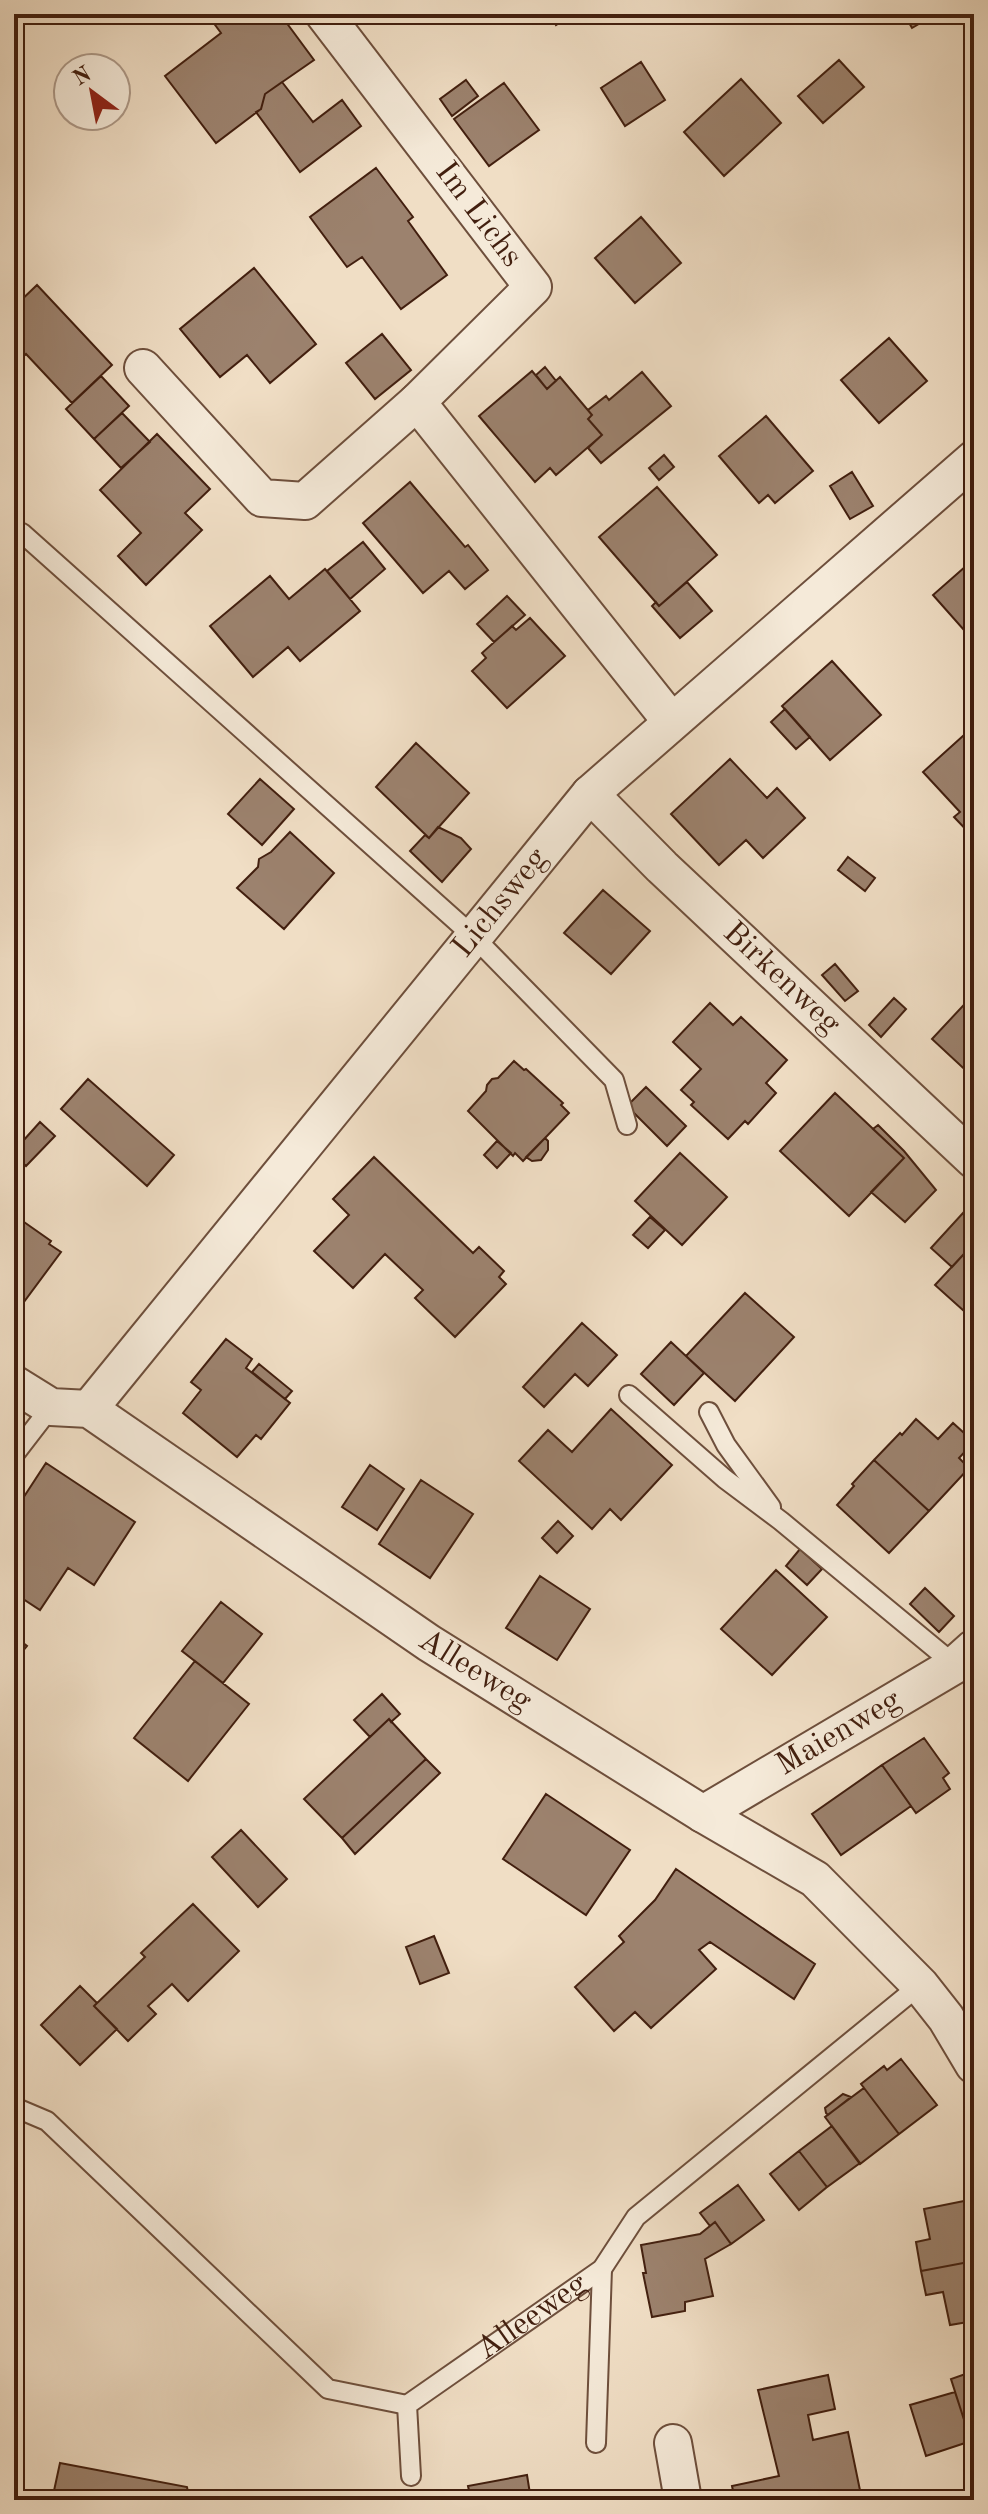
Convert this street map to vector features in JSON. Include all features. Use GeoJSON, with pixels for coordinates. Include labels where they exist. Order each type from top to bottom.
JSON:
{"type":"FeatureCollection","features":[{"type":"Feature","properties":{"kind":"street","name":"Im Lichs"},"geometry":{"type":"LineString","coordinates":[[143,368],[262,498],[305,501],[417,402],[533,287],[324,14]]}},
{"type":"Feature","properties":{"kind":"street"},"geometry":{"type":"LineString","coordinates":[[417,402],[671,721]]}},
{"type":"Feature","properties":{"kind":"street","name":"Lichsweg"},"geometry":{"type":"LineString","coordinates":[[89,1409],[590,794],[974,459]]}},
{"type":"Feature","properties":{"kind":"street","name":"Birkenweg"},"geometry":{"type":"LineString","coordinates":[[590,794],[662,867],[974,1160]]}},
{"type":"Feature","properties":{"kind":"street"},"geometry":{"type":"LineString","coordinates":[[14,1384],[51,1407],[89,1409]]}},
{"type":"Feature","properties":{"kind":"street","name":"Alleeweg"},"geometry":{"type":"LineString","coordinates":[[89,1409],[429,1643],[703,1814],[815,1879],[920,1985],[946,2018],[974,2065]]}},
{"type":"Feature","properties":{"kind":"street","name":"Maienweg"},"geometry":{"type":"LineString","coordinates":[[703,1814],[965,1657]]}},
{"type":"Feature","properties":{"kind":"street"},"geometry":{"type":"LineString","coordinates":[[673,2443],[683,2500]]}},
{"type":"Feature","properties":{"kind":"lane"},"geometry":{"type":"LineString","coordinates":[[22,533],[473,936],[614,1080],[627,1125]]}},
{"type":"Feature","properties":{"kind":"lane"},"geometry":{"type":"LineString","coordinates":[[629,1395],[725,1479],[965,1657]]}},
{"type":"Feature","properties":{"kind":"lane"},"geometry":{"type":"LineString","coordinates":[[14,1455],[51,1407]]}},
{"type":"Feature","properties":{"kind":"lane"},"geometry":{"type":"LineString","coordinates":[[709,1412],[726,1445],[781,1521]]}},
{"type":"Feature","properties":{"kind":"lane","name":"Alleeweg"},"geometry":{"type":"LineString","coordinates":[[407,2405],[602,2269],[636,2217],[920,1985]]}},
{"type":"Feature","properties":{"kind":"lane"},"geometry":{"type":"LineString","coordinates":[[14,2107],[47,2121],[328,2389],[407,2405],[411,2476]]}},
{"type":"Feature","properties":{"kind":"lane"},"geometry":{"type":"LineString","coordinates":[[596,2443],[602,2269]]}},
{"type":"Feature","properties":{"kind":"building"},"geometry":{"type":"Polygon","coordinates":[[[207,14],[280,14],[314,60],[265,94],[261,109],[216,143],[165,76],[221,33],[207,14]]]}},
{"type":"Feature","properties":{"kind":"building"},"geometry":{"type":"Polygon","coordinates":[[[550,14],[573,14],[556,25],[550,14]]]}},
{"type":"Feature","properties":{"kind":"building"},"geometry":{"type":"Polygon","coordinates":[[[904,14],[936,14],[912,28],[904,14]]]}},
{"type":"Feature","properties":{"kind":"building"},"geometry":{"type":"Polygon","coordinates":[[[839,60],[864,87],[823,123],[798,96],[839,60]]]}},
{"type":"Feature","properties":{"kind":"building"},"geometry":{"type":"Polygon","coordinates":[[[641,62],[665,100],[625,126],[601,88],[641,62]]]}},
{"type":"Feature","properties":{"kind":"building"},"geometry":{"type":"Polygon","coordinates":[[[741,79],[781,123],[724,176],[684,132],[741,79]]]}},
{"type":"Feature","properties":{"kind":"building"},"geometry":{"type":"Polygon","coordinates":[[[466,80],[478,96],[452,116],[440,99],[466,80]]]}},
{"type":"Feature","properties":{"kind":"building"},"geometry":{"type":"Polygon","coordinates":[[[282,82],[313,122],[342,100],[361,126],[300,172],[256,112],[261,109],[265,94],[282,82]]]}},
{"type":"Feature","properties":{"kind":"building"},"geometry":{"type":"Polygon","coordinates":[[[504,83],[539,130],[489,166],[454,119],[504,83]]]}},
{"type":"Feature","properties":{"kind":"building"},"geometry":{"type":"Polygon","coordinates":[[[376,168],[413,217],[408,221],[447,275],[401,309],[362,257],[347,267],[310,217],[376,168]]]}},
{"type":"Feature","properties":{"kind":"building"},"geometry":{"type":"Polygon","coordinates":[[[641,217],[681,263],[635,303],[595,258],[641,217]]]}},
{"type":"Feature","properties":{"kind":"building"},"geometry":{"type":"Polygon","coordinates":[[[254,268],[316,344],[270,383],[247,355],[220,377],[180,329],[254,268]]]}},
{"type":"Feature","properties":{"kind":"building"},"geometry":{"type":"Polygon","coordinates":[[[37,285],[112,365],[72,403],[26,354],[14,365],[14,307],[37,285]]]}},
{"type":"Feature","properties":{"kind":"building"},"geometry":{"type":"Polygon","coordinates":[[[382,334],[411,370],[375,399],[346,363],[382,334]]]}},
{"type":"Feature","properties":{"kind":"building"},"geometry":{"type":"Polygon","coordinates":[[[889,338],[927,381],[879,423],[841,380],[889,338]]]}},
{"type":"Feature","properties":{"kind":"building"},"geometry":{"type":"Polygon","coordinates":[[[545,367],[556,381],[547,389],[536,375],[545,367]]]}},
{"type":"Feature","properties":{"kind":"building"},"geometry":{"type":"Polygon","coordinates":[[[532,371],[547,389],[560,377],[592,415],[588,419],[602,435],[556,475],[550,468],[535,482],[479,416],[532,371]]]}},
{"type":"Feature","properties":{"kind":"building"},"geometry":{"type":"Polygon","coordinates":[[[642,372],[671,406],[601,463],[588,448],[602,435],[588,419],[592,415],[588,410],[606,396],[609,400],[642,372]]]}},
{"type":"Feature","properties":{"kind":"building"},"geometry":{"type":"Polygon","coordinates":[[[101,376],[129,406],[94,439],[66,409],[101,376]]]}},
{"type":"Feature","properties":{"kind":"building"},"geometry":{"type":"Polygon","coordinates":[[[122,413],[150,442],[121,468],[94,439],[122,413]]]}},
{"type":"Feature","properties":{"kind":"building"},"geometry":{"type":"Polygon","coordinates":[[[766,416],[813,471],[775,503],[768,495],[759,503],[719,456],[766,416]]]}},
{"type":"Feature","properties":{"kind":"building"},"geometry":{"type":"Polygon","coordinates":[[[157,434],[210,489],[185,513],[202,530],[146,585],[118,556],[141,533],[100,490],[157,434]]]}},
{"type":"Feature","properties":{"kind":"building"},"geometry":{"type":"Polygon","coordinates":[[[664,455],[674,467],[659,480],[649,468],[664,455]]]}},
{"type":"Feature","properties":{"kind":"building"},"geometry":{"type":"Polygon","coordinates":[[[852,472],[873,506],[850,519],[830,486],[852,472]]]}},
{"type":"Feature","properties":{"kind":"building"},"geometry":{"type":"Polygon","coordinates":[[[410,482],[488,570],[465,589],[449,571],[423,593],[363,523],[410,482]]]}},
{"type":"Feature","properties":{"kind":"building"},"geometry":{"type":"Polygon","coordinates":[[[657,487],[717,555],[659,606],[599,537],[657,487]]]}},
{"type":"Feature","properties":{"kind":"building"},"geometry":{"type":"Polygon","coordinates":[[[363,542],[385,569],[350,599],[327,571],[363,542]]]}},
{"type":"Feature","properties":{"kind":"building"},"geometry":{"type":"Polygon","coordinates":[[[974,559],[974,636],[971,638],[933,595],[974,559]]]}},
{"type":"Feature","properties":{"kind":"building"},"geometry":{"type":"Polygon","coordinates":[[[325,569],[360,611],[300,661],[288,647],[253,677],[210,626],[270,576],[289,599],[325,569]]]}},
{"type":"Feature","properties":{"kind":"building"},"geometry":{"type":"Polygon","coordinates":[[[687,582],[712,611],[680,638],[652,606],[656,602],[659,606],[687,582]]]}},
{"type":"Feature","properties":{"kind":"building"},"geometry":{"type":"Polygon","coordinates":[[[507,596],[525,615],[494,642],[477,624],[507,596]]]}},
{"type":"Feature","properties":{"kind":"building"},"geometry":{"type":"Polygon","coordinates":[[[530,618],[565,656],[507,708],[472,671],[486,658],[482,653],[512,626],[516,630],[530,618]]]}},
{"type":"Feature","properties":{"kind":"building"},"geometry":{"type":"Polygon","coordinates":[[[832,661],[881,715],[830,760],[782,706],[832,661]]]}},
{"type":"Feature","properties":{"kind":"building"},"geometry":{"type":"Polygon","coordinates":[[[785,709],[810,737],[796,749],[771,722],[785,709]]]}},
{"type":"Feature","properties":{"kind":"building"},"geometry":{"type":"Polygon","coordinates":[[[974,726],[974,838],[954,817],[960,812],[923,772],[974,726]]]}},
{"type":"Feature","properties":{"kind":"building"},"geometry":{"type":"Polygon","coordinates":[[[416,743],[469,793],[429,838],[376,787],[416,743]]]}},
{"type":"Feature","properties":{"kind":"building"},"geometry":{"type":"Polygon","coordinates":[[[730,759],[767,798],[777,788],[805,818],[763,858],[746,840],[719,865],[671,814],[730,759]]]}},
{"type":"Feature","properties":{"kind":"building"},"geometry":{"type":"Polygon","coordinates":[[[260,779],[294,809],[262,845],[228,814],[260,779]]]}},
{"type":"Feature","properties":{"kind":"building"},"geometry":{"type":"Polygon","coordinates":[[[438,827],[461,838],[471,849],[442,882],[410,851],[425,835],[429,838],[438,827]]]}},
{"type":"Feature","properties":{"kind":"building"},"geometry":{"type":"Polygon","coordinates":[[[290,832],[334,873],[284,929],[237,888],[258,867],[259,859],[271,852],[290,832]]]}},
{"type":"Feature","properties":{"kind":"building"},"geometry":{"type":"Polygon","coordinates":[[[848,857],[875,878],[865,891],[838,870],[848,857]]]}},
{"type":"Feature","properties":{"kind":"building"},"geometry":{"type":"Polygon","coordinates":[[[603,890],[650,931],[611,974],[564,933],[603,890]]]}},
{"type":"Feature","properties":{"kind":"building"},"geometry":{"type":"Polygon","coordinates":[[[835,964],[858,991],[845,1001],[822,975],[835,964]]]}},
{"type":"Feature","properties":{"kind":"building"},"geometry":{"type":"Polygon","coordinates":[[[974,994],[974,1078],[932,1039],[974,994]]]}},
{"type":"Feature","properties":{"kind":"building"},"geometry":{"type":"Polygon","coordinates":[[[894,998],[906,1009],[881,1037],[869,1025],[894,998]]]}},
{"type":"Feature","properties":{"kind":"building"},"geometry":{"type":"Polygon","coordinates":[[[710,1003],[733,1025],[741,1017],[787,1060],[766,1083],[776,1093],[748,1124],[745,1121],[728,1139],[691,1105],[694,1102],[681,1090],[701,1069],[673,1042],[710,1003]]]}},
{"type":"Feature","properties":{"kind":"building"},"geometry":{"type":"Polygon","coordinates":[[[514,1061],[563,1103],[561,1105],[569,1113],[523,1161],[515,1153],[513,1156],[468,1111],[492,1079],[498,1078],[514,1061]]]}},
{"type":"Feature","properties":{"kind":"building"},"geometry":{"type":"Polygon","coordinates":[[[88,1079],[174,1155],[147,1186],[61,1109],[88,1079]]]}},
{"type":"Feature","properties":{"kind":"building"},"geometry":{"type":"Polygon","coordinates":[[[646,1087],[686,1126],[667,1146],[627,1106],[646,1087]]]}},
{"type":"Feature","properties":{"kind":"building"},"geometry":{"type":"Polygon","coordinates":[[[835,1093],[904,1158],[849,1216],[780,1151],[835,1093]]]}},
{"type":"Feature","properties":{"kind":"building"},"geometry":{"type":"Polygon","coordinates":[[[40,1122],[55,1136],[26,1166],[14,1155],[14,1151],[40,1122]]]}},
{"type":"Feature","properties":{"kind":"building"},"geometry":{"type":"Polygon","coordinates":[[[878,1125],[936,1190],[905,1222],[871,1192],[904,1158],[873,1129],[878,1125]]]}},
{"type":"Feature","properties":{"kind":"building"},"geometry":{"type":"Polygon","coordinates":[[[545,1138],[548,1150],[541,1160],[532,1161],[526,1157],[545,1138]]]}},
{"type":"Feature","properties":{"kind":"building"},"geometry":{"type":"Polygon","coordinates":[[[497,1141],[511,1153],[497,1168],[484,1155],[497,1141]]]}},
{"type":"Feature","properties":{"kind":"building"},"geometry":{"type":"Polygon","coordinates":[[[680,1153],[727,1197],[682,1245],[635,1201],[680,1153]]]}},
{"type":"Feature","properties":{"kind":"building"},"geometry":{"type":"Polygon","coordinates":[[[374,1157],[473,1253],[479,1247],[504,1271],[499,1277],[506,1284],[455,1337],[415,1298],[423,1290],[385,1254],[353,1288],[314,1251],[349,1215],[333,1199],[374,1157]]]}},
{"type":"Feature","properties":{"kind":"building"},"geometry":{"type":"Polygon","coordinates":[[[963,1213],[974,1224],[974,1243],[952,1267],[931,1248],[963,1213]]]}},
{"type":"Feature","properties":{"kind":"building"},"geometry":{"type":"Polygon","coordinates":[[[14,1215],[51,1241],[49,1244],[61,1252],[15,1314],[14,1215]]]}},
{"type":"Feature","properties":{"kind":"building"},"geometry":{"type":"Polygon","coordinates":[[[650,1217],[665,1230],[648,1248],[633,1235],[650,1217]]]}},
{"type":"Feature","properties":{"kind":"building"},"geometry":{"type":"Polygon","coordinates":[[[974,1243],[974,1320],[935,1285],[974,1243]]]}},
{"type":"Feature","properties":{"kind":"building"},"geometry":{"type":"Polygon","coordinates":[[[745,1293],[794,1337],[735,1401],[686,1356],[745,1293]]]}},
{"type":"Feature","properties":{"kind":"building"},"geometry":{"type":"Polygon","coordinates":[[[582,1323],[617,1355],[588,1386],[575,1374],[544,1407],[523,1387],[582,1323]]]}},
{"type":"Feature","properties":{"kind":"building"},"geometry":{"type":"Polygon","coordinates":[[[226,1339],[252,1359],[246,1368],[290,1403],[261,1439],[256,1435],[237,1457],[183,1413],[201,1390],[191,1382],[226,1339]]]}},
{"type":"Feature","properties":{"kind":"building"},"geometry":{"type":"Polygon","coordinates":[[[671,1342],[704,1373],[674,1405],[641,1374],[671,1342]]]}},
{"type":"Feature","properties":{"kind":"building"},"geometry":{"type":"Polygon","coordinates":[[[259,1364],[292,1391],[285,1399],[252,1372],[259,1364]]]}},
{"type":"Feature","properties":{"kind":"building"},"geometry":{"type":"Polygon","coordinates":[[[611,1409],[672,1465],[621,1520],[610,1509],[592,1529],[519,1461],[548,1430],[572,1452],[611,1409]]]}},
{"type":"Feature","properties":{"kind":"building"},"geometry":{"type":"Polygon","coordinates":[[[916,1419],[938,1439],[953,1423],[974,1442],[959,1458],[969,1468],[929,1511],[874,1460],[916,1419]]]}},
{"type":"Feature","properties":{"kind":"building"},"geometry":{"type":"Polygon","coordinates":[[[874,1460],[929,1511],[889,1553],[837,1505],[874,1460]]]}},
{"type":"Feature","properties":{"kind":"building"},"geometry":{"type":"Polygon","coordinates":[[[46,1463],[135,1522],[94,1585],[68,1568],[40,1610],[14,1593],[14,1512],[46,1463]]]}},
{"type":"Feature","properties":{"kind":"building"},"geometry":{"type":"Polygon","coordinates":[[[370,1465],[404,1489],[377,1530],[342,1507],[370,1465]]]}},
{"type":"Feature","properties":{"kind":"building"},"geometry":{"type":"Polygon","coordinates":[[[421,1480],[473,1514],[430,1578],[379,1544],[421,1480]]]}},
{"type":"Feature","properties":{"kind":"building"},"geometry":{"type":"Polygon","coordinates":[[[558,1521],[573,1536],[557,1553],[542,1538],[558,1521]]]}},
{"type":"Feature","properties":{"kind":"building"},"geometry":{"type":"Polygon","coordinates":[[[800,1549],[822,1569],[807,1585],[786,1566],[800,1549]]]}},
{"type":"Feature","properties":{"kind":"building"},"geometry":{"type":"Polygon","coordinates":[[[776,1570],[827,1617],[772,1675],[721,1629],[776,1570]]]}},
{"type":"Feature","properties":{"kind":"building"},"geometry":{"type":"Polygon","coordinates":[[[540,1576],[590,1609],[557,1660],[506,1628],[540,1576]]]}},
{"type":"Feature","properties":{"kind":"building"},"geometry":{"type":"Polygon","coordinates":[[[925,1588],[954,1616],[939,1632],[910,1604],[925,1588]]]}},
{"type":"Feature","properties":{"kind":"building"},"geometry":{"type":"Polygon","coordinates":[[[221,1602],[262,1634],[223,1683],[182,1651],[221,1602]]]}},
{"type":"Feature","properties":{"kind":"building"},"geometry":{"type":"Polygon","coordinates":[[[14,1636],[27,1646],[14,1662],[14,1636]]]}},
{"type":"Feature","properties":{"kind":"building"},"geometry":{"type":"Polygon","coordinates":[[[195,1661],[249,1704],[188,1781],[134,1738],[195,1661]]]}},
{"type":"Feature","properties":{"kind":"building"},"geometry":{"type":"Polygon","coordinates":[[[382,1694],[400,1714],[391,1722],[389,1719],[370,1737],[354,1720],[382,1694]]]}},
{"type":"Feature","properties":{"kind":"building"},"geometry":{"type":"Polygon","coordinates":[[[389,1719],[426,1759],[342,1838],[304,1799],[389,1719]]]}},
{"type":"Feature","properties":{"kind":"building"},"geometry":{"type":"Polygon","coordinates":[[[924,1738],[949,1773],[943,1778],[950,1789],[916,1813],[882,1765],[924,1738]]]}},
{"type":"Feature","properties":{"kind":"building"},"geometry":{"type":"Polygon","coordinates":[[[426,1759],[440,1773],[355,1854],[342,1838],[426,1759]]]}},
{"type":"Feature","properties":{"kind":"building"},"geometry":{"type":"Polygon","coordinates":[[[882,1765],[911,1806],[841,1855],[812,1814],[882,1765]]]}},
{"type":"Feature","properties":{"kind":"building"},"geometry":{"type":"Polygon","coordinates":[[[546,1794],[630,1850],[586,1915],[503,1859],[546,1794]]]}},
{"type":"Feature","properties":{"kind":"building"},"geometry":{"type":"Polygon","coordinates":[[[241,1830],[287,1879],[258,1907],[212,1857],[241,1830]]]}},
{"type":"Feature","properties":{"kind":"building"},"geometry":{"type":"Polygon","coordinates":[[[676,1869],[815,1964],[794,1999],[710,1942],[699,1950],[716,1969],[651,2028],[635,2012],[614,2031],[575,1987],[624,1942],[619,1936],[655,1900],[676,1869]]]}},
{"type":"Feature","properties":{"kind":"building"},"geometry":{"type":"Polygon","coordinates":[[[193,1904],[239,1951],[188,2001],[172,1984],[148,2006],[156,2014],[128,2041],[94,2006],[145,1957],[141,1953],[193,1904]]]}},
{"type":"Feature","properties":{"kind":"building"},"geometry":{"type":"Polygon","coordinates":[[[434,1936],[449,1973],[420,1984],[406,1947],[434,1936]]]}},
{"type":"Feature","properties":{"kind":"building"},"geometry":{"type":"Polygon","coordinates":[[[80,1986],[97,2003],[94,2006],[117,2029],[80,2065],[41,2025],[80,1986]]]}},
{"type":"Feature","properties":{"kind":"building"},"geometry":{"type":"Polygon","coordinates":[[[901,2059],[937,2105],[899,2134],[861,2084],[884,2066],[887,2070],[901,2059]]]}},
{"type":"Feature","properties":{"kind":"building"},"geometry":{"type":"Polygon","coordinates":[[[864,2088],[899,2134],[860,2164],[825,2117],[864,2088]]]}},
{"type":"Feature","properties":{"kind":"building"},"geometry":{"type":"Polygon","coordinates":[[[843,2094],[851,2097],[828,2115],[825,2108],[843,2094]]]}},
{"type":"Feature","properties":{"kind":"building"},"geometry":{"type":"Polygon","coordinates":[[[832,2126],[860,2163],[827,2187],[799,2151],[832,2126]]]}},
{"type":"Feature","properties":{"kind":"building"},"geometry":{"type":"Polygon","coordinates":[[[799,2151],[827,2187],[799,2210],[770,2174],[799,2151]]]}},
{"type":"Feature","properties":{"kind":"building"},"geometry":{"type":"Polygon","coordinates":[[[738,2185],[764,2220],[731,2244],[715,2222],[710,2226],[700,2213],[738,2185]]]}},
{"type":"Feature","properties":{"kind":"building"},"geometry":{"type":"Polygon","coordinates":[[[974,2199],[974,2261],[921,2271],[916,2242],[930,2239],[924,2209],[974,2199]]]}},
{"type":"Feature","properties":{"kind":"building"},"geometry":{"type":"Polygon","coordinates":[[[715,2222],[731,2244],[705,2259],[713,2296],[685,2302],[685,2311],[652,2317],[641,2245],[700,2234],[715,2222]]]}},
{"type":"Feature","properties":{"kind":"building"},"geometry":{"type":"Polygon","coordinates":[[[974,2261],[974,2321],[950,2325],[943,2292],[926,2295],[921,2271],[974,2261]]]}},
{"type":"Feature","properties":{"kind":"building"},"geometry":{"type":"Polygon","coordinates":[[[974,2371],[974,2451],[951,2379],[974,2371]]]}},
{"type":"Feature","properties":{"kind":"building"},"geometry":{"type":"Polygon","coordinates":[[[828,2375],[835,2409],[808,2415],[813,2440],[848,2432],[862,2500],[735,2500],[732,2486],[779,2476],[758,2390],[828,2375]]]}},
{"type":"Feature","properties":{"kind":"building"},"geometry":{"type":"Polygon","coordinates":[[[955,2392],[971,2441],[926,2456],[910,2405],[955,2392]]]}},
{"type":"Feature","properties":{"kind":"building"},"geometry":{"type":"Polygon","coordinates":[[[60,2463],[187,2487],[189,2498],[203,2494],[205,2500],[52,2500],[60,2463]]]}},
{"type":"Feature","properties":{"kind":"building"},"geometry":{"type":"Polygon","coordinates":[[[527,2475],[531,2500],[471,2500],[468,2486],[527,2475]]]}}]}
